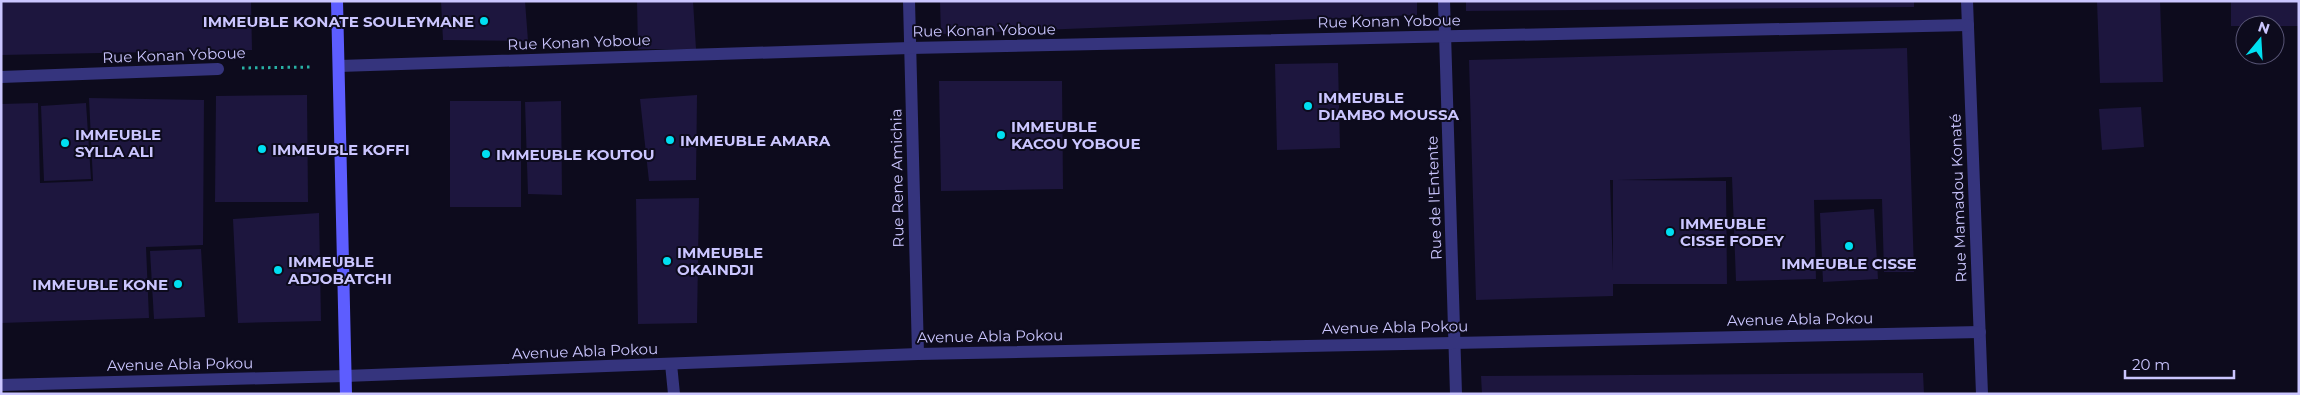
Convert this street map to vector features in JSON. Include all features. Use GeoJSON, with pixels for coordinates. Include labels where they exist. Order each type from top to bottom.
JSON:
{"type":"FeatureCollection","features":[{"type":"Feature","properties":{"kind":"main road"},"geometry":{"type":"LineString","coordinates":[[337,1],[346,394]]}},
{"type":"Feature","properties":{"kind":"street","name":"Rue Rene Amichia"},"geometry":{"type":"LineString","coordinates":[[909,1],[918,354]]}},
{"type":"Feature","properties":{"kind":"street","name":"Rue de l'Entente"},"geometry":{"type":"LineString","coordinates":[[1444,1],[1456,394]]}},
{"type":"Feature","properties":{"kind":"street","name":"Rue Mamadou Konaté"},"geometry":{"type":"LineString","coordinates":[[1967,1],[1982,394]]}},
{"type":"Feature","properties":{"kind":"street","name":"Rue Konan Yoboue"},"geometry":{"type":"LineString","coordinates":[[339,66],[910,48],[1968,24]]}},
{"type":"Feature","properties":{"kind":"street","name":"Rue Konan Yoboue"},"geometry":{"type":"LineString","coordinates":[[1,77],[218,69]]}},
{"type":"Feature","properties":{"kind":"street","name":"Avenue Abla Pokou"},"geometry":{"type":"LineString","coordinates":[[1,385],[345,376],[918,354],[1980,332]]}},
{"type":"Feature","properties":{"kind":"street"},"geometry":{"type":"LineString","coordinates":[[671,364],[674,394]]}},
{"type":"Feature","properties":{"kind":"path","name":"Rue Konan Yoboue"},"geometry":{"type":"LineString","coordinates":[[218,69],[339,66]]}},
{"type":"Feature","properties":{"kind":"building"},"geometry":{"type":"Polygon","coordinates":[[[1,1],[251,1],[252,50],[1,55],[1,1]]]}},
{"type":"Feature","properties":{"kind":"building","name":"IMMEUBLE KONATE SOULEYMANE"},"geometry":{"type":"Polygon","coordinates":[[[441,1],[525,1],[528,41],[443,40],[441,1]]]}},
{"type":"Feature","properties":{"kind":"building"},"geometry":{"type":"Polygon","coordinates":[[[637,1],[693,1],[696,49],[638,49],[637,1]]]}},
{"type":"Feature","properties":{"kind":"building"},"geometry":{"type":"Polygon","coordinates":[[[940,1],[1417,1],[1417,15],[941,34],[940,1]]]}},
{"type":"Feature","properties":{"kind":"building"},"geometry":{"type":"Polygon","coordinates":[[[1466,1],[1914,1],[1914,7],[1466,11],[1466,1]]]}},
{"type":"Feature","properties":{"kind":"building"},"geometry":{"type":"Polygon","coordinates":[[[2097,1],[2160,1],[2163,82],[2100,83],[2097,1]]]}},
{"type":"Feature","properties":{"kind":"building"},"geometry":{"type":"Polygon","coordinates":[[[2231,1],[2299,1],[2299,26],[2285,26],[2285,15],[2235,15],[2235,26],[2231,26],[2231,1]]]}},
{"type":"Feature","properties":{"kind":"building"},"geometry":{"type":"Polygon","coordinates":[[[1907,48],[1914,272],[1884,272],[1882,199],[1814,200],[1816,279],[1736,281],[1732,177],[1618,180],[1726,181],[1727,284],[1613,284],[1613,296],[1476,300],[1469,60],[1907,48]],[[1610,180],[1613,271],[1613,180],[1610,180]]]}},
{"type":"Feature","properties":{"kind":"building","name":"IMMEUBLE DIAMBO MOUSSA"},"geometry":{"type":"Polygon","coordinates":[[[1338,63],[1340,148],[1277,150],[1275,64],[1338,63]]]}},
{"type":"Feature","properties":{"kind":"building","name":"IMMEUBLE KACOU YOBOUE"},"geometry":{"type":"Polygon","coordinates":[[[939,81],[1062,81],[1063,189],[941,191],[939,81]]]}},
{"type":"Feature","properties":{"kind":"building","name":"IMMEUBLE KOFFI"},"geometry":{"type":"Polygon","coordinates":[[[307,95],[308,202],[215,202],[216,96],[307,95]]]}},
{"type":"Feature","properties":{"kind":"building","name":"IMMEUBLE AMARA"},"geometry":{"type":"Polygon","coordinates":[[[697,95],[696,180],[649,181],[640,99],[697,95]]]}},
{"type":"Feature","properties":{"kind":"building"},"geometry":{"type":"Polygon","coordinates":[[[89,98],[204,100],[203,245],[146,247],[149,318],[1,323],[1,104],[38,103],[40,183],[93,181],[89,98]]]}},
{"type":"Feature","properties":{"kind":"building","name":"IMMEUBLE KOUTOU"},"geometry":{"type":"Polygon","coordinates":[[[450,101],[521,101],[521,207],[450,207],[450,101]]]}},
{"type":"Feature","properties":{"kind":"building"},"geometry":{"type":"Polygon","coordinates":[[[561,101],[562,195],[528,194],[525,102],[561,101]]]}},
{"type":"Feature","properties":{"kind":"building","name":"IMMEUBLE SYLLA ALI"},"geometry":{"type":"Polygon","coordinates":[[[86,103],[91,179],[44,181],[41,106],[86,103]]]}},
{"type":"Feature","properties":{"kind":"building"},"geometry":{"type":"Polygon","coordinates":[[[2141,107],[2144,147],[2102,150],[2099,109],[2141,107]]]}},
{"type":"Feature","properties":{"kind":"building","name":"IMMEUBLE OKAINDJI"},"geometry":{"type":"Polygon","coordinates":[[[699,198],[697,323],[638,324],[636,199],[699,198]]]}},
{"type":"Feature","properties":{"kind":"building","name":"IMMEUBLE CISSE"},"geometry":{"type":"Polygon","coordinates":[[[1874,209],[1878,279],[1823,282],[1820,213],[1874,209]]]}},
{"type":"Feature","properties":{"kind":"building","name":"IMMEUBLE ADJOBATCHI"},"geometry":{"type":"Polygon","coordinates":[[[319,213],[321,321],[238,323],[233,219],[319,213]]]}},
{"type":"Feature","properties":{"kind":"building","name":"IMMEUBLE KONE"},"geometry":{"type":"Polygon","coordinates":[[[201,249],[205,317],[154,319],[150,251],[201,249]]]}},
{"type":"Feature","properties":{"kind":"building"},"geometry":{"type":"Polygon","coordinates":[[[1923,373],[1924,394],[1482,394],[1481,376],[1923,373]]]}},
{"type":"Feature","properties":{"kind":"place","name":"IMMEUBLE KONATE SOULEYMANE"},"geometry":{"type":"Point","coordinates":[484,21]}},
{"type":"Feature","properties":{"kind":"place","name":"IMMEUBLE DIAMBO MOUSSA"},"geometry":{"type":"Point","coordinates":[1308,106]}},
{"type":"Feature","properties":{"kind":"place","name":"IMMEUBLE KACOU YOBOUE"},"geometry":{"type":"Point","coordinates":[1001,135]}},
{"type":"Feature","properties":{"kind":"place","name":"IMMEUBLE AMARA"},"geometry":{"type":"Point","coordinates":[670,140]}},
{"type":"Feature","properties":{"kind":"place","name":"IMMEUBLE SYLLA ALI"},"geometry":{"type":"Point","coordinates":[65,143]}},
{"type":"Feature","properties":{"kind":"place","name":"IMMEUBLE KOFFI"},"geometry":{"type":"Point","coordinates":[262,149]}},
{"type":"Feature","properties":{"kind":"place","name":"IMMEUBLE KOUTOU"},"geometry":{"type":"Point","coordinates":[486,154]}},
{"type":"Feature","properties":{"kind":"place","name":"IMMEUBLE CISSE FODEY"},"geometry":{"type":"Point","coordinates":[1670,232]}},
{"type":"Feature","properties":{"kind":"place","name":"IMMEUBLE CISSE"},"geometry":{"type":"Point","coordinates":[1849,246]}},
{"type":"Feature","properties":{"kind":"place","name":"IMMEUBLE OKAINDJI"},"geometry":{"type":"Point","coordinates":[667,261]}},
{"type":"Feature","properties":{"kind":"place","name":"IMMEUBLE ADJOBATCHI"},"geometry":{"type":"Point","coordinates":[278,270]}},
{"type":"Feature","properties":{"kind":"place","name":"IMMEUBLE KONE"},"geometry":{"type":"Point","coordinates":[178,284]}}]}
